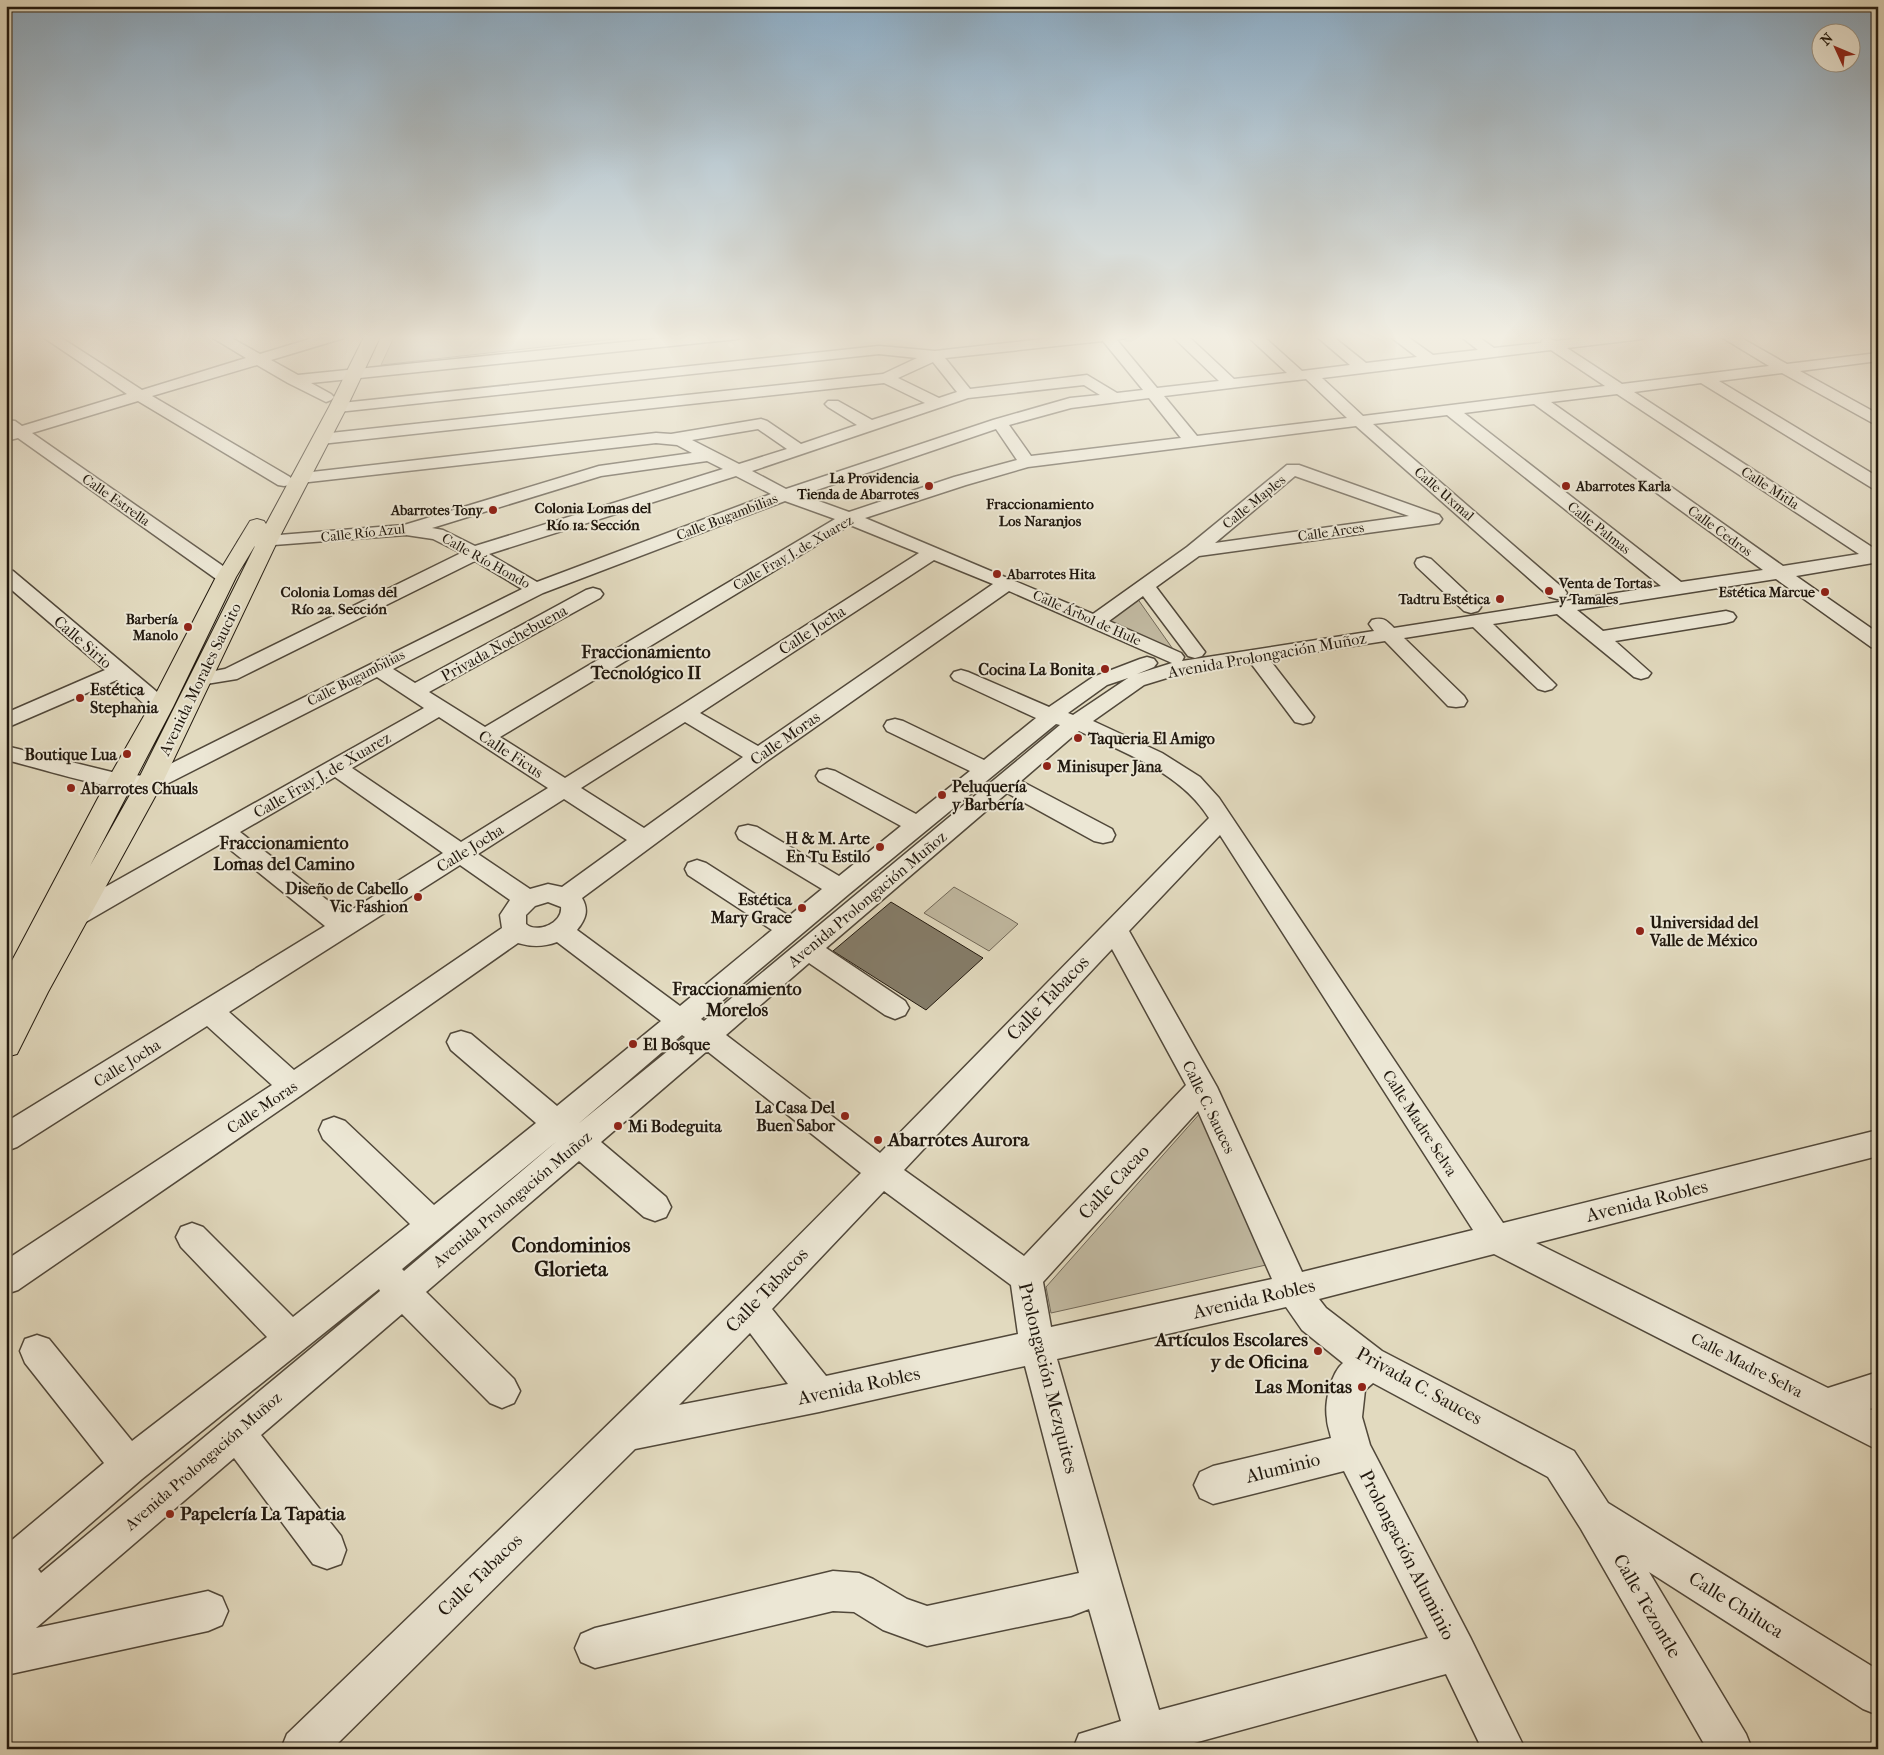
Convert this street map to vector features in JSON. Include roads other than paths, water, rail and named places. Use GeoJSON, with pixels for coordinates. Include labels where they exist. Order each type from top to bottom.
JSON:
{"type":"FeatureCollection","features":[{"type":"Feature","properties":{"kind":"main road","name":"Avenida Morales Saucito"},"geometry":{"type":"LineString","coordinates":[[14,994],[75,916],[149,784],[200,679],[257,542],[292,480],[324,417]]}},
{"type":"Feature","properties":{"kind":"main road","name":"Avenida Morales Saucito"},"geometry":{"type":"LineString","coordinates":[[292,480],[321,439],[329,417]]}},
{"type":"Feature","properties":{"kind":"main road","name":"Avenida Morales Saucito"},"geometry":{"type":"LineString","coordinates":[[6,1045],[14,994],[120,781],[161,707],[226,577],[257,542]]}},
{"type":"Feature","properties":{"kind":"street"},"geometry":{"type":"LineString","coordinates":[[10,430],[58,417]]}},
{"type":"Feature","properties":{"kind":"street"},"geometry":{"type":"LineString","coordinates":[[178,417],[292,480],[656,438],[671,439],[761,424],[800,450]]}},
{"type":"Feature","properties":{"kind":"street"},"geometry":{"type":"LineString","coordinates":[[321,439],[532,417]]}},
{"type":"Feature","properties":{"kind":"street"},"geometry":{"type":"LineString","coordinates":[[609,417],[611,444]]}},
{"type":"Feature","properties":{"kind":"street"},"geometry":{"type":"LineString","coordinates":[[855,417],[870,426]]}},
{"type":"Feature","properties":{"kind":"street"},"geometry":{"type":"LineString","coordinates":[[200,679],[230,675],[486,548],[739,470],[897,417]]}},
{"type":"Feature","properties":{"kind":"street","name":"Calle Bugambilias"},"geometry":{"type":"LineString","coordinates":[[149,784],[536,589],[785,495],[1021,417]]}},
{"type":"Feature","properties":{"kind":"street"},"geometry":{"type":"LineString","coordinates":[[1174,417],[1193,442]]}},
{"type":"Feature","properties":{"kind":"street","name":"Calle Uxmal"},"geometry":{"type":"LineString","coordinates":[[1355,417],[1467,514],[1599,638],[1641,673]]}},
{"type":"Feature","properties":{"kind":"street","name":"Calle Fray J. de Xuarez"},"geometry":{"type":"LineString","coordinates":[[485,737],[849,518],[960,481],[1027,462],[1399,417]]}},
{"type":"Feature","properties":{"kind":"street","name":"Calle Palmas"},"geometry":{"type":"LineString","coordinates":[[1459,417],[1669,583]]}},
{"type":"Feature","properties":{"kind":"street","name":"Calle Cedros"},"geometry":{"type":"LineString","coordinates":[[1561,417],[1878,643]]}},
{"type":"Feature","properties":{"kind":"street","name":"Calle Mitla"},"geometry":{"type":"LineString","coordinates":[[1662,417],[1874,554]]}},
{"type":"Feature","properties":{"kind":"street"},"geometry":{"type":"LineString","coordinates":[[1767,417],[1878,484]]}},
{"type":"Feature","properties":{"kind":"street"},"geometry":{"type":"LineString","coordinates":[[999,423],[1027,462]]}},
{"type":"Feature","properties":{"kind":"street","name":"Calle Estrella"},"geometry":{"type":"LineString","coordinates":[[10,430],[226,577]]}},
{"type":"Feature","properties":{"kind":"street","name":"Calle Árbol de Hule"},"geometry":{"type":"LineString","coordinates":[[671,439],[683,442],[785,495],[849,518],[1007,583],[1094,622],[1184,654]]}},
{"type":"Feature","properties":{"kind":"street","name":"Calle Río Azul"},"geometry":{"type":"LineString","coordinates":[[257,542],[406,530],[599,471],[709,456]]}},
{"type":"Feature","properties":{"kind":"street","name":"Calle Maples"},"geometry":{"type":"LineString","coordinates":[[1094,622],[1194,551],[1293,469],[1433,519]]}},
{"type":"Feature","properties":{"kind":"street","name":"Calle Arces"},"geometry":{"type":"LineString","coordinates":[[1194,551],[1467,514]]}},
{"type":"Feature","properties":{"kind":"street","name":"Calle Río Hondo"},"geometry":{"type":"LineString","coordinates":[[406,530],[437,534],[475,553],[536,589]]}},
{"type":"Feature","properties":{"kind":"street","name":"Calle Jocha"},"geometry":{"type":"LineString","coordinates":[[6,1138],[461,854],[932,553]]}},
{"type":"Feature","properties":{"kind":"street","name":"Avenida Prolongación Muñoz"},"geometry":{"type":"LineString","coordinates":[[6,1628],[403,1291],[569,1133],[996,776],[1051,716],[1100,681],[1147,663],[1184,654],[1382,628],[1770,567],[1874,554]]}},
{"type":"Feature","properties":{"kind":"street"},"geometry":{"type":"LineString","coordinates":[[1424,563],[1545,685]]}},
{"type":"Feature","properties":{"kind":"street","name":"Calle Sirio"},"geometry":{"type":"LineString","coordinates":[[6,575],[161,707]]}},
{"type":"Feature","properties":{"kind":"street","name":"Calle Moras"},"geometry":{"type":"LineString","coordinates":[[566,897],[759,756],[1007,583]]}},
{"type":"Feature","properties":{"kind":"street"},"geometry":{"type":"LineString","coordinates":[[1146,586],[1184,654]]}},
{"type":"Feature","properties":{"kind":"street","name":"Privada Nochebuena"},"geometry":{"type":"LineString","coordinates":[[414,692],[593,594]]}},
{"type":"Feature","properties":{"kind":"street"},"geometry":{"type":"LineString","coordinates":[[1599,638],[1726,617]]}},
{"type":"Feature","properties":{"kind":"street"},"geometry":{"type":"LineString","coordinates":[[1382,628],[1456,701]]}},
{"type":"Feature","properties":{"kind":"street","name":"Avenida Prolongación Muñoz"},"geometry":{"type":"LineString","coordinates":[[800,939],[840,888],[919,825],[1138,682],[1176,668],[1256,656],[1382,628]]}},
{"type":"Feature","properties":{"kind":"street"},"geometry":{"type":"LineString","coordinates":[[1256,656],[1303,716]]}},
{"type":"Feature","properties":{"kind":"street","name":"Calle Ficus"},"geometry":{"type":"LineString","coordinates":[[376,668],[645,840]]}},
{"type":"Feature","properties":{"kind":"street"},"geometry":{"type":"LineString","coordinates":[[6,721],[118,672]]}},
{"type":"Feature","properties":{"kind":"street","name":"Calle Madre Selva"},"geometry":{"type":"LineString","coordinates":[[962,676],[1051,716],[1077,722],[1154,758],[1192,782],[1211,803],[1496,1239],[1878,1432]]}},
{"type":"Feature","properties":{"kind":"street","name":"Calle Fray J. de Xuarez"},"geometry":{"type":"LineString","coordinates":[[75,916],[439,708]]}},
{"type":"Feature","properties":{"kind":"street"},"geometry":{"type":"LineString","coordinates":[[684,713],[759,756]]}},
{"type":"Feature","properties":{"kind":"street"},"geometry":{"type":"LineString","coordinates":[[895,726],[996,776],[1103,835]]}},
{"type":"Feature","properties":{"kind":"street"},"geometry":{"type":"LineString","coordinates":[[6,753],[120,781],[149,784]]}},
{"type":"Feature","properties":{"kind":"street"},"geometry":{"type":"LineString","coordinates":[[335,767],[527,899]]}},
{"type":"Feature","properties":{"kind":"street"},"geometry":{"type":"LineString","coordinates":[[827,776],[919,825]]}},
{"type":"Feature","properties":{"kind":"street","name":"Calle Tabacos"},"geometry":{"type":"LineString","coordinates":[[302,1749],[626,1433],[751,1308],[1114,928],[1221,819]]}},
{"type":"Feature","properties":{"kind":"street"},"geometry":{"type":"LineString","coordinates":[[223,831],[344,927]]}},
{"type":"Feature","properties":{"kind":"street"},"geometry":{"type":"LineString","coordinates":[[748,833],[840,888]]}},
{"type":"Feature","properties":{"kind":"street"},"geometry":{"type":"LineString","coordinates":[[697,869],[800,939],[895,1008]]}},
{"type":"Feature","properties":{"kind":"street"},"geometry":{"type":"LineString","coordinates":[[548,893],[566,897],[572,902],[575,909],[574,917],[561,931],[541,938],[522,935],[512,925],[512,918],[519,905],[527,899],[548,893]]}},
{"type":"Feature","properties":{"kind":"street","name":"Calle C. Sauces"},"geometry":{"type":"LineString","coordinates":[[1114,928],[1202,1087],[1293,1290]]}},
{"type":"Feature","properties":{"kind":"street","name":"Calle Moras"},"geometry":{"type":"LineString","coordinates":[[6,1279],[293,1086],[516,931]]}},
{"type":"Feature","properties":{"kind":"street","name":"Prolongación Mezquites"},"geometry":{"type":"LineString","coordinates":[[561,931],[693,1028],[881,1171],[1026,1276],[1037,1348],[1102,1585],[1148,1742]]}},
{"type":"Feature","properties":{"kind":"street"},"geometry":{"type":"LineString","coordinates":[[210,1011],[293,1086]]}},
{"type":"Feature","properties":{"kind":"street"},"geometry":{"type":"LineString","coordinates":[[461,1042],[654,1207]]}},
{"type":"Feature","properties":{"kind":"street","name":"Calle Cacao"},"geometry":{"type":"LineString","coordinates":[[1026,1276],[1202,1087]]}},
{"type":"Feature","properties":{"kind":"street"},"geometry":{"type":"LineString","coordinates":[[334,1130],[432,1224]]}},
{"type":"Feature","properties":{"kind":"street","name":"Avenida Prolongación Muñoz"},"geometry":{"type":"LineString","coordinates":[[10,1568],[129,1466],[292,1339],[432,1224],[569,1133]]}},
{"type":"Feature","properties":{"kind":"street","name":"Avenida Robles"},"geometry":{"type":"LineString","coordinates":[[626,1433],[819,1395],[1293,1290],[1878,1143]]}},
{"type":"Feature","properties":{"kind":"street"},"geometry":{"type":"LineString","coordinates":[[192,1237],[292,1339]]}},
{"type":"Feature","properties":{"kind":"street"},"geometry":{"type":"LineString","coordinates":[[378,1268],[502,1391]]}},
{"type":"Feature","properties":{"kind":"street","name":"Privada C. Sauces"},"geometry":{"type":"LineString","coordinates":[[1293,1290],[1314,1319],[1370,1363],[1561,1464]]}},
{"type":"Feature","properties":{"kind":"street"},"geometry":{"type":"LineString","coordinates":[[751,1308],[819,1395]]}},
{"type":"Feature","properties":{"kind":"street"},"geometry":{"type":"LineString","coordinates":[[37,1351],[129,1466]]}},
{"type":"Feature","properties":{"kind":"street","name":"Prolongación Aluminio"},"geometry":{"type":"LineString","coordinates":[[1370,1363],[1349,1381],[1344,1417],[1353,1450],[1504,1749]]}},
{"type":"Feature","properties":{"kind":"street"},"geometry":{"type":"LineString","coordinates":[[1828,1406],[1878,1390]]}},
{"type":"Feature","properties":{"kind":"street"},"geometry":{"type":"LineString","coordinates":[[236,1432],[327,1550]]}},
{"type":"Feature","properties":{"kind":"street","name":"Aluminio"},"geometry":{"type":"LineString","coordinates":[[1213,1485],[1353,1450]]}},
{"type":"Feature","properties":{"kind":"street","name":"Calle Tezontle"},"geometry":{"type":"LineString","coordinates":[[1561,1464],[1594,1516],[1731,1749]]}},
{"type":"Feature","properties":{"kind":"street","name":"Calle Chiluca"},"geometry":{"type":"LineString","coordinates":[[1594,1516],[1878,1694]]}},
{"type":"Feature","properties":{"kind":"street"},"geometry":{"type":"LineString","coordinates":[[10,1568],[36,1604]]}},
{"type":"Feature","properties":{"kind":"street"},"geometry":{"type":"LineString","coordinates":[[594,1648],[833,1591],[859,1594],[897,1616],[927,1626],[1071,1596],[1102,1585]]}},
{"type":"Feature","properties":{"kind":"street"},"geometry":{"type":"LineString","coordinates":[[6,1655],[208,1611]]}},
{"type":"Feature","properties":{"kind":"street"},"geometry":{"type":"LineString","coordinates":[[1094,1749],[1148,1742],[1456,1651]]}},
{"type":"Feature","properties":{"kind":"place","name":"La Providencia Tienda de Abarrotes"},"geometry":{"type":"Point","coordinates":[929,486]}},
{"type":"Feature","properties":{"kind":"place","name":"Abarrotes Karla"},"geometry":{"type":"Point","coordinates":[1566,486]}},
{"type":"Feature","properties":{"kind":"place","name":"Abarrotes Tony"},"geometry":{"type":"Point","coordinates":[493,510]}},
{"type":"Feature","properties":{"kind":"place","name":"Abarrotes Hita"},"geometry":{"type":"Point","coordinates":[997,574]}},
{"type":"Feature","properties":{"kind":"place","name":"Venta de Tortas y Tamales"},"geometry":{"type":"Point","coordinates":[1549,591]}},
{"type":"Feature","properties":{"kind":"place","name":"Estética Marcue"},"geometry":{"type":"Point","coordinates":[1825,592]}},
{"type":"Feature","properties":{"kind":"place","name":"Tadtru Estética"},"geometry":{"type":"Point","coordinates":[1500,599]}},
{"type":"Feature","properties":{"kind":"place","name":"Barbería Manolo"},"geometry":{"type":"Point","coordinates":[188,627]}},
{"type":"Feature","properties":{"kind":"place","name":"Cocina La Bonita"},"geometry":{"type":"Point","coordinates":[1105,669]}},
{"type":"Feature","properties":{"kind":"place","name":"Estética Stephania"},"geometry":{"type":"Point","coordinates":[80,698]}},
{"type":"Feature","properties":{"kind":"place","name":"Taqueria El Amigo"},"geometry":{"type":"Point","coordinates":[1078,738]}},
{"type":"Feature","properties":{"kind":"place","name":"Boutique Lua"},"geometry":{"type":"Point","coordinates":[127,754]}},
{"type":"Feature","properties":{"kind":"place","name":"Minisuper Jana"},"geometry":{"type":"Point","coordinates":[1047,766]}},
{"type":"Feature","properties":{"kind":"place","name":"Abarrotes Chuals"},"geometry":{"type":"Point","coordinates":[71,788]}},
{"type":"Feature","properties":{"kind":"place","name":"Peluquería y Barbería"},"geometry":{"type":"Point","coordinates":[942,795]}},
{"type":"Feature","properties":{"kind":"place","name":"H & M. Arte En Tu Estilo"},"geometry":{"type":"Point","coordinates":[880,847]}},
{"type":"Feature","properties":{"kind":"place","name":"Diseño de Cabello Vic Fashion"},"geometry":{"type":"Point","coordinates":[418,897]}},
{"type":"Feature","properties":{"kind":"place","name":"Estética Mary Grace"},"geometry":{"type":"Point","coordinates":[802,908]}},
{"type":"Feature","properties":{"kind":"place","name":"Universidad del Valle de México"},"geometry":{"type":"Point","coordinates":[1640,931]}},
{"type":"Feature","properties":{"kind":"place","name":"El Bosque"},"geometry":{"type":"Point","coordinates":[633,1044]}},
{"type":"Feature","properties":{"kind":"place","name":"La Casa Del Buen Sabor"},"geometry":{"type":"Point","coordinates":[845,1116]}},
{"type":"Feature","properties":{"kind":"place","name":"Mi Bodeguita"},"geometry":{"type":"Point","coordinates":[618,1126]}},
{"type":"Feature","properties":{"kind":"place","name":"Abarrotes Aurora"},"geometry":{"type":"Point","coordinates":[878,1140]}},
{"type":"Feature","properties":{"kind":"place","name":"Artículos Escolares y de Oficina"},"geometry":{"type":"Point","coordinates":[1318,1351]}},
{"type":"Feature","properties":{"kind":"place","name":"Las Monitas"},"geometry":{"type":"Point","coordinates":[1362,1387]}},
{"type":"Feature","properties":{"kind":"place","name":"Papelería La Tapatia"},"geometry":{"type":"Point","coordinates":[170,1514]}},
{"type":"Feature","properties":{"kind":"district","name":"Fraccionamiento Los Naranjos"},"geometry":{"type":"Point","coordinates":[1040,512]}},
{"type":"Feature","properties":{"kind":"district","name":"Colonia Lomas del Río 1a. Sección"},"geometry":{"type":"Point","coordinates":[593,516]}},
{"type":"Feature","properties":{"kind":"district","name":"Colonia Lomas del Río 2a. Sección"},"geometry":{"type":"Point","coordinates":[339,600]}},
{"type":"Feature","properties":{"kind":"district","name":"Fraccionamiento Tecnológico II"},"geometry":{"type":"Point","coordinates":[646,662]}},
{"type":"Feature","properties":{"kind":"district","name":"Fraccionamiento Lomas del Camino"},"geometry":{"type":"Point","coordinates":[284,853]}},
{"type":"Feature","properties":{"kind":"district","name":"Fraccionamiento Morelos"},"geometry":{"type":"Point","coordinates":[737,1000]}},
{"type":"Feature","properties":{"kind":"district","name":"Condominios Glorieta"},"geometry":{"type":"Point","coordinates":[571,1257]}}]}
